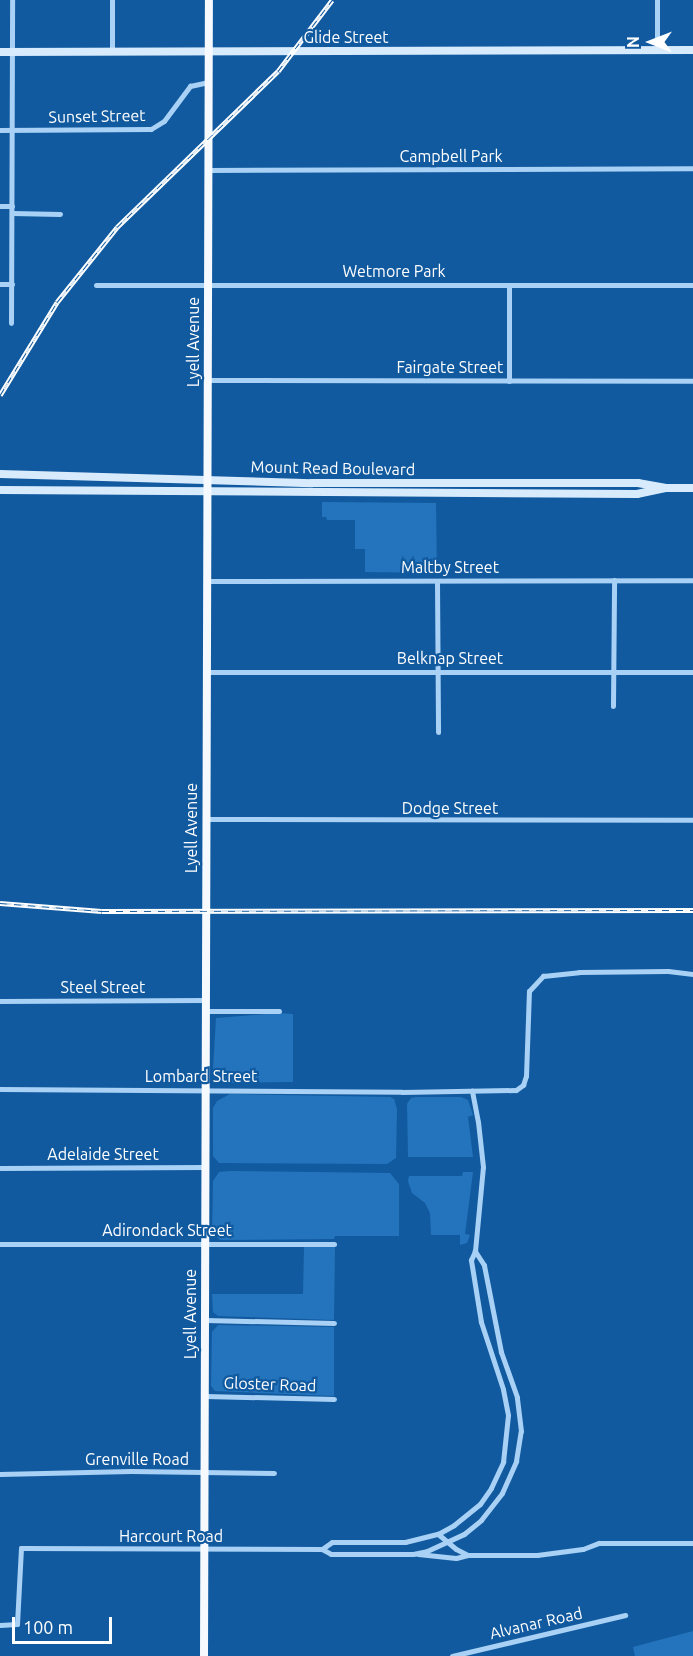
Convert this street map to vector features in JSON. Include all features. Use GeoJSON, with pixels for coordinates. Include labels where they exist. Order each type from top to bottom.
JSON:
{"type":"FeatureCollection","features":[{"type":"Feature","properties":{"kind":"main road","name":"Lyell Avenue"},"geometry":{"type":"LineString","coordinates":[[204,1656],[209,0]]}},
{"type":"Feature","properties":{"kind":"main road","name":"Glide Street"},"geometry":{"type":"LineString","coordinates":[[0,52],[693,50]]}},
{"type":"Feature","properties":{"kind":"main road","name":"Mount Read Boulevard"},"geometry":{"type":"LineString","coordinates":[[0,474],[312,483],[638,483],[664,488],[693,488]]}},
{"type":"Feature","properties":{"kind":"main road","name":"Mount Read Boulevard"},"geometry":{"type":"LineString","coordinates":[[0,490],[637,494],[664,488]]}},
{"type":"Feature","properties":{"kind":"street"},"geometry":{"type":"LineString","coordinates":[[11,323],[12,0]]}},
{"type":"Feature","properties":{"kind":"street"},"geometry":{"type":"LineString","coordinates":[[112,0],[112,51]]}},
{"type":"Feature","properties":{"kind":"street"},"geometry":{"type":"LineString","coordinates":[[657,0],[657,50]]}},
{"type":"Feature","properties":{"kind":"street","name":"Sunset Street"},"geometry":{"type":"LineString","coordinates":[[0,130],[151,129],[164,122],[190,86],[208,82]]}},
{"type":"Feature","properties":{"kind":"street","name":"Campbell Park"},"geometry":{"type":"LineString","coordinates":[[208,170],[693,168]]}},
{"type":"Feature","properties":{"kind":"street"},"geometry":{"type":"LineString","coordinates":[[0,206],[12,206]]}},
{"type":"Feature","properties":{"kind":"street"},"geometry":{"type":"LineString","coordinates":[[12,213],[60,214]]}},
{"type":"Feature","properties":{"kind":"street"},"geometry":{"type":"LineString","coordinates":[[0,284],[12,284]]}},
{"type":"Feature","properties":{"kind":"street","name":"Wetmore Park"},"geometry":{"type":"LineString","coordinates":[[96,285],[693,285]]}},
{"type":"Feature","properties":{"kind":"street"},"geometry":{"type":"LineString","coordinates":[[509,285],[509,381]]}},
{"type":"Feature","properties":{"kind":"street","name":"Fairgate Street"},"geometry":{"type":"LineString","coordinates":[[208,380],[693,381]]}},
{"type":"Feature","properties":{"kind":"street","name":"Maltby Street"},"geometry":{"type":"LineString","coordinates":[[207,580],[693,580]]}},
{"type":"Feature","properties":{"kind":"street"},"geometry":{"type":"LineString","coordinates":[[437,580],[438,732]]}},
{"type":"Feature","properties":{"kind":"street"},"geometry":{"type":"LineString","coordinates":[[613,705],[614,580]]}},
{"type":"Feature","properties":{"kind":"street","name":"Belknap Street"},"geometry":{"type":"LineString","coordinates":[[207,672],[693,672]]}},
{"type":"Feature","properties":{"kind":"street","name":"Dodge Street"},"geometry":{"type":"LineString","coordinates":[[206,819],[693,820]]}},
{"type":"Feature","properties":{"kind":"street","name":"Lombard Street"},"geometry":{"type":"LineString","coordinates":[[0,1089],[402,1092],[516,1090],[523,1084],[526,1076],[529,991],[543,976],[579,972],[668,971],[693,974]]}},
{"type":"Feature","properties":{"kind":"street","name":"Steel Street"},"geometry":{"type":"LineString","coordinates":[[0,1001],[206,1000]]}},
{"type":"Feature","properties":{"kind":"street"},"geometry":{"type":"LineString","coordinates":[[206,1011],[279,1011]]}},
{"type":"Feature","properties":{"kind":"street"},"geometry":{"type":"LineString","coordinates":[[472,1091],[483,1167],[475,1251],[471,1260],[481,1322],[503,1389],[508,1415],[508,1433],[503,1462],[491,1488],[468,1515],[438,1534],[405,1542],[332,1542],[322,1550],[331,1554],[413,1554],[456,1558],[468,1555],[537,1555],[583,1549],[599,1543],[693,1543]]}},
{"type":"Feature","properties":{"kind":"street","name":"Adelaide Street"},"geometry":{"type":"LineString","coordinates":[[0,1168],[205,1167]]}},
{"type":"Feature","properties":{"kind":"street","name":"Adirondack Street"},"geometry":{"type":"LineString","coordinates":[[0,1244],[334,1244]]}},
{"type":"Feature","properties":{"kind":"street"},"geometry":{"type":"LineString","coordinates":[[413,1554],[427,1551],[464,1534],[481,1520],[502,1493],[516,1461],[521,1431],[518,1397],[501,1352],[484,1265],[475,1251]]}},
{"type":"Feature","properties":{"kind":"street"},"geometry":{"type":"LineString","coordinates":[[205,1320],[334,1323]]}},
{"type":"Feature","properties":{"kind":"street","name":"Gloster Road"},"geometry":{"type":"LineString","coordinates":[[204,1396],[334,1399]]}},
{"type":"Feature","properties":{"kind":"street","name":"Grenville Road"},"geometry":{"type":"LineString","coordinates":[[0,1474],[274,1473]]}},
{"type":"Feature","properties":{"kind":"street"},"geometry":{"type":"LineString","coordinates":[[438,1534],[468,1555]]}},
{"type":"Feature","properties":{"kind":"street","name":"Harcourt Road"},"geometry":{"type":"LineString","coordinates":[[0,1625],[17,1624],[21,1548],[322,1550]]}},
{"type":"Feature","properties":{"kind":"street","name":"Alvanar Road"},"geometry":{"type":"LineString","coordinates":[[452,1656],[625,1615]]}},
{"type":"Feature","properties":{"kind":"shaded area"},"geometry":{"type":"Polygon","coordinates":[[[322,502],[436,503],[437,573],[365,572],[365,549],[355,549],[355,520],[327,520],[326,517],[322,517],[322,502]]]}},
{"type":"Feature","properties":{"kind":"shaded area"},"geometry":{"type":"Polygon","coordinates":[[[293,1014],[293,1082],[229,1083],[218,1078],[213,1069],[216,1018],[293,1014]]]}},
{"type":"Feature","properties":{"kind":"shaded area"},"geometry":{"type":"Polygon","coordinates":[[[230,1094],[390,1097],[394,1099],[397,1109],[396,1158],[387,1164],[219,1163],[213,1156],[213,1108],[217,1101],[230,1094]]]}},
{"type":"Feature","properties":{"kind":"shaded area"},"geometry":{"type":"Polygon","coordinates":[[[461,1097],[468,1100],[473,1115],[468,1117],[473,1157],[408,1157],[407,1104],[411,1098],[461,1097]]]}},
{"type":"Feature","properties":{"kind":"shaded area"},"geometry":{"type":"Polygon","coordinates":[[[219,1172],[390,1173],[399,1184],[399,1236],[220,1240],[212,1233],[213,1181],[219,1172]]]}},
{"type":"Feature","properties":{"kind":"shaded area"},"geometry":{"type":"Polygon","coordinates":[[[463,1172],[473,1172],[465,1234],[470,1235],[467,1243],[460,1245],[460,1235],[431,1235],[430,1213],[425,1203],[412,1193],[408,1181],[409,1176],[462,1176],[463,1172]]]}},
{"type":"Feature","properties":{"kind":"shaded area"},"geometry":{"type":"Polygon","coordinates":[[[304,1247],[335,1247],[334,1320],[218,1316],[213,1312],[212,1294],[303,1294],[304,1247]]]}},
{"type":"Feature","properties":{"kind":"shaded area"},"geometry":{"type":"Polygon","coordinates":[[[218,1325],[334,1327],[334,1396],[215,1391],[211,1386],[212,1332],[218,1325]]]}},
{"type":"Feature","properties":{"kind":"shaded area"},"geometry":{"type":"Polygon","coordinates":[[[693,1631],[693,1656],[635,1656],[633,1647],[693,1631]]]}},
{"type":"Feature","properties":{"kind":"railway"},"geometry":{"type":"LineString","coordinates":[[0,395],[57,302],[117,227],[278,71],[332,0]]}},
{"type":"Feature","properties":{"kind":"railway"},"geometry":{"type":"LineString","coordinates":[[0,903],[102,911],[693,910]]}}]}
